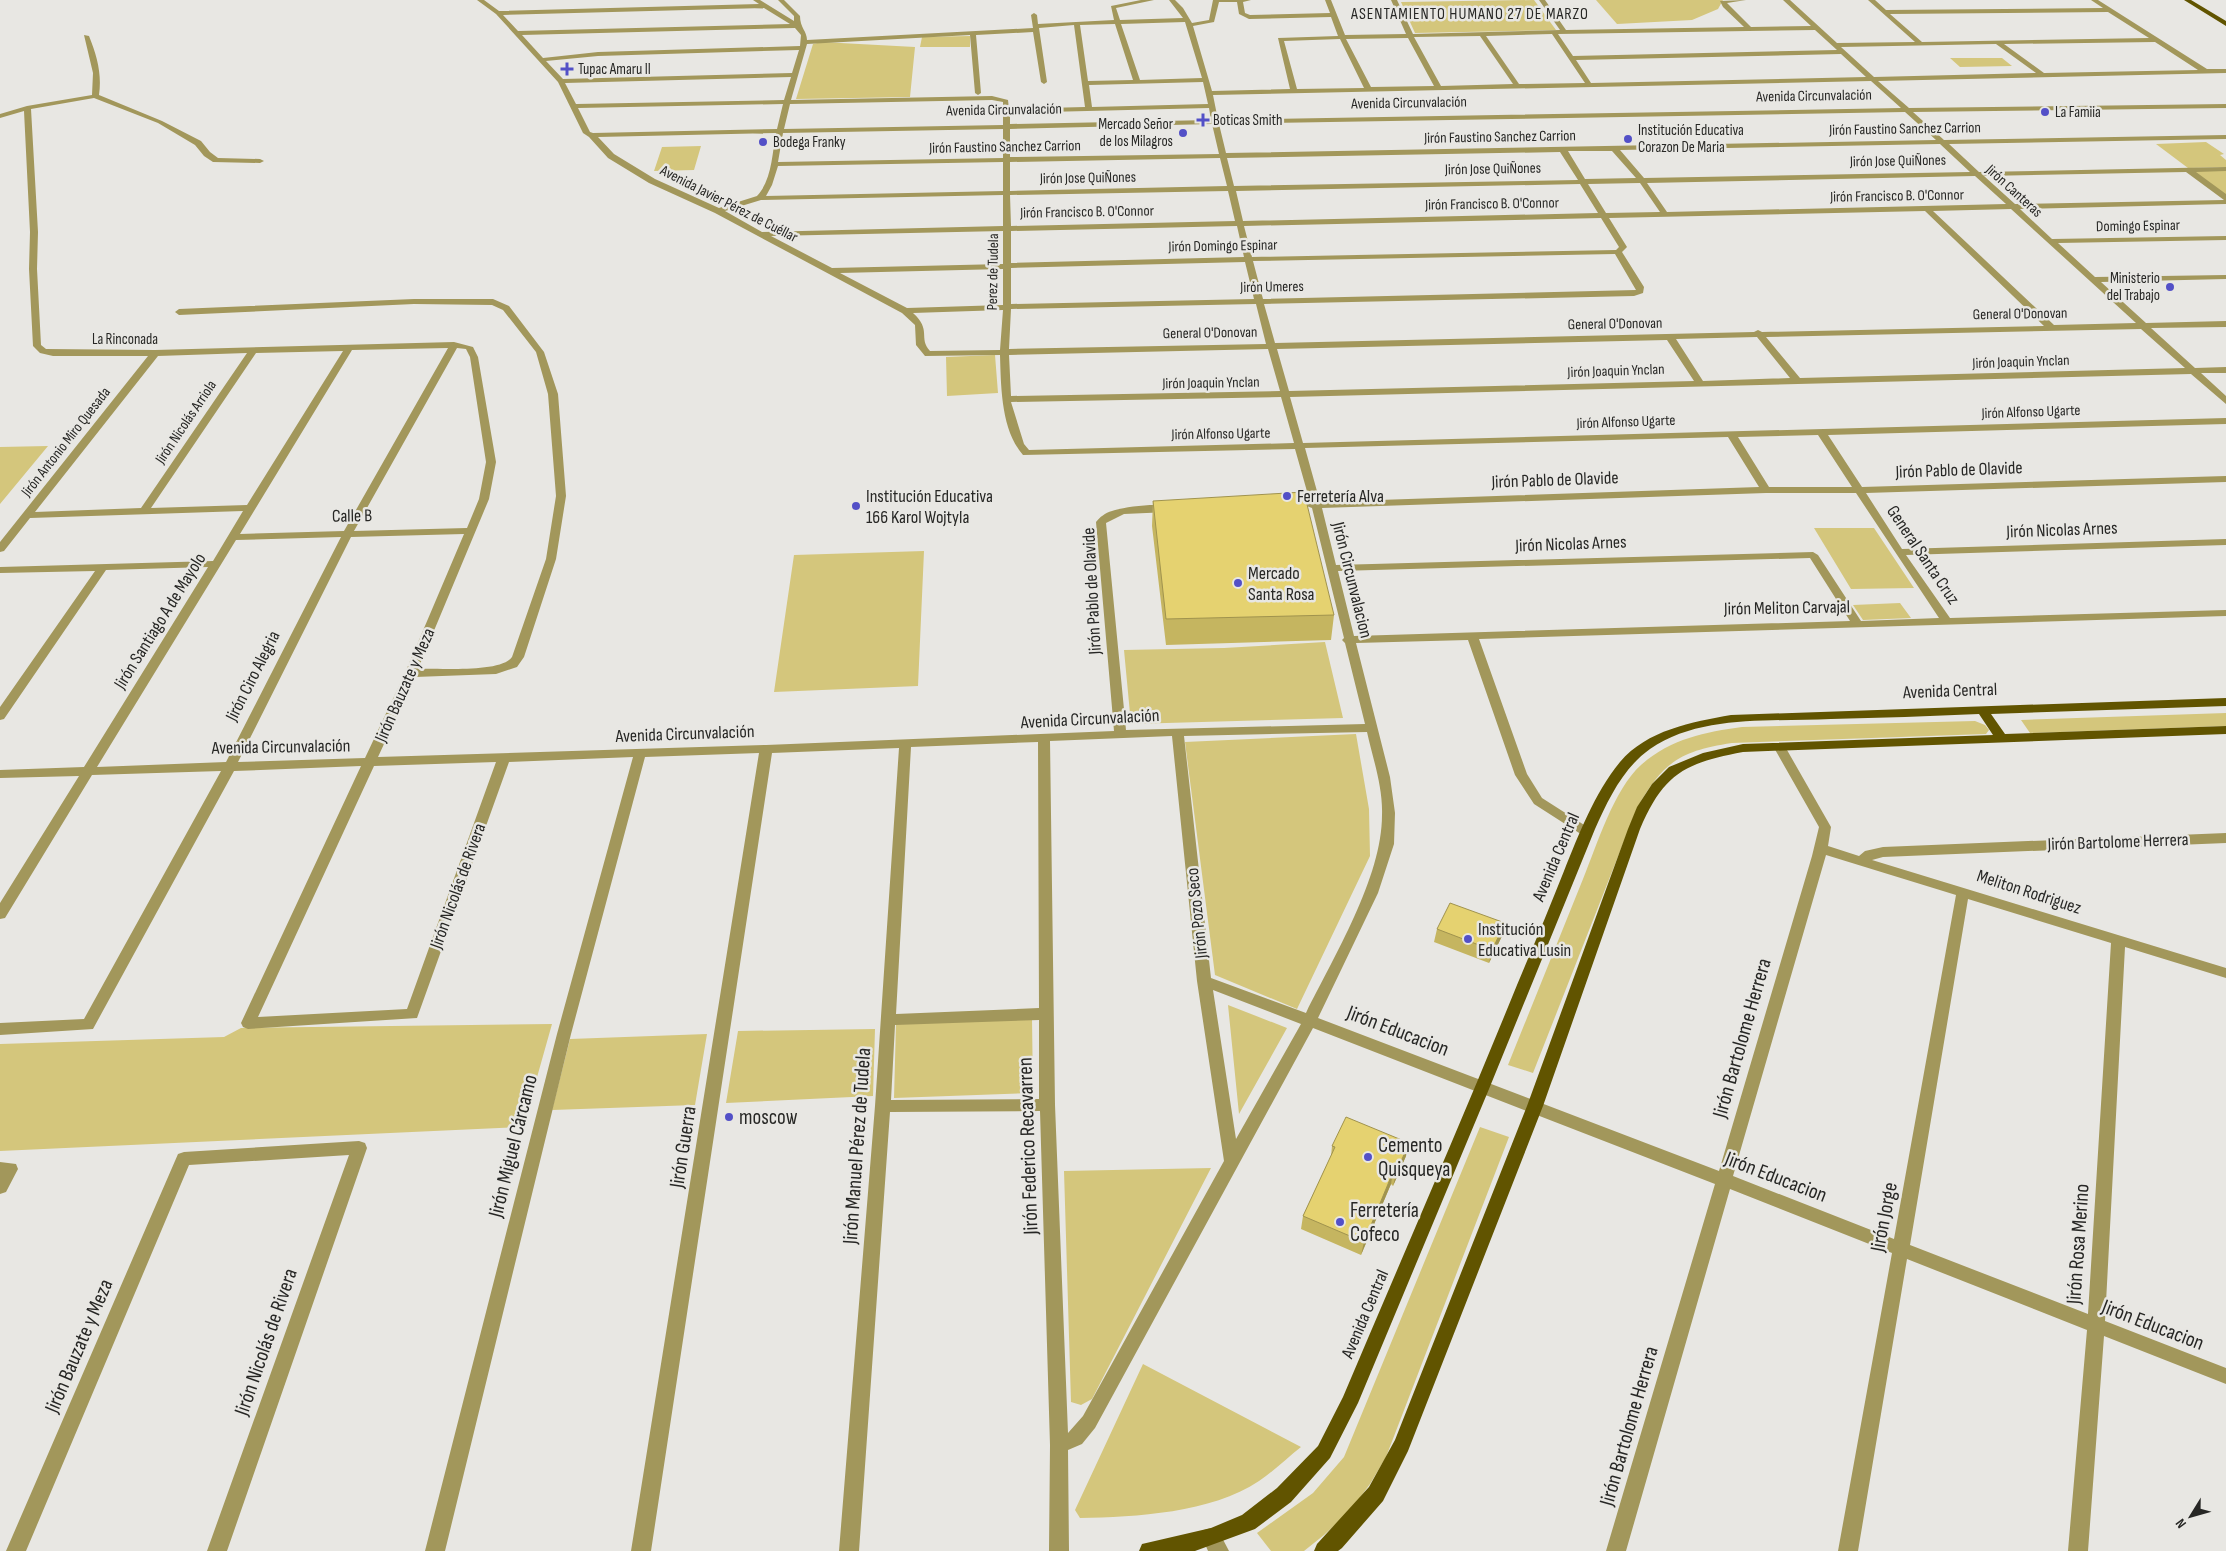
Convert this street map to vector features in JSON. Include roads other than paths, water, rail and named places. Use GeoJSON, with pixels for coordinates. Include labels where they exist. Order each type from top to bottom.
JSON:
{"type":"FeatureCollection","features":[{"type":"Feature","properties":{"kind":"main road"},"geometry":{"type":"LineString","coordinates":[[2186,0],[2226,24]]}},
{"type":"Feature","properties":{"kind":"main road","name":"Avenida Central"},"geometry":{"type":"LineString","coordinates":[[1149,1551],[1215,1544],[1284,1495],[1324,1452],[1349,1402],[1483,1087],[1587,834],[1610,786],[1626,764],[1650,744],[1673,733],[1701,724],[1731,719],[2226,702]]}},
{"type":"Feature","properties":{"kind":"main road"},"geometry":{"type":"LineString","coordinates":[[1982,710],[2001,737]]}},
{"type":"Feature","properties":{"kind":"main road"},"geometry":{"type":"LineString","coordinates":[[1324,1551],[1336,1541],[1376,1494],[1402,1445],[1535,1106],[1634,829],[1656,786],[1678,767],[1709,754],[1743,748],[2226,730]]}},
{"type":"Feature","properties":{"kind":"street","name":"Avenida Javier Pérez de Cuéllar"},"geometry":{"type":"LineString","coordinates":[[480,0],[498,13],[561,81],[587,133],[592,135],[612,156],[652,181],[718,212],[905,311],[917,320],[922,329],[920,345],[928,354],[1004,352]]}},
{"type":"Feature","properties":{"kind":"street"},"geometry":{"type":"LineString","coordinates":[[756,0],[797,26],[804,36],[796,75],[780,132],[775,164],[764,195],[760,198]]}},
{"type":"Feature","properties":{"kind":"street"},"geometry":{"type":"LineString","coordinates":[[781,0],[797,16],[797,26]]}},
{"type":"Feature","properties":{"kind":"street"},"geometry":{"type":"LineString","coordinates":[[1137,82],[1113,7],[1151,0]]}},
{"type":"Feature","properties":{"kind":"street","name":"Jirón Circunvalacion"},"geometry":{"type":"LineString","coordinates":[[1059,1445],[1076,1438],[1089,1422],[1310,1020],[1371,893],[1387,844],[1389,813],[1384,777],[1348,640],[1316,505],[1259,301],[1206,80],[1189,22],[1182,9],[1172,0]]}},
{"type":"Feature","properties":{"kind":"street"},"geometry":{"type":"LineString","coordinates":[[540,60],[598,54],[803,45],[973,34],[1077,23],[1118,21],[1189,22],[1212,20],[1218,0],[1248,0]]}},
{"type":"Feature","properties":{"kind":"street"},"geometry":{"type":"LineString","coordinates":[[1240,0],[1242,14],[1249,17],[1334,15]]}},
{"type":"Feature","properties":{"kind":"street"},"geometry":{"type":"LineString","coordinates":[[1328,0],[1342,37],[1368,89]]}},
{"type":"Feature","properties":{"kind":"street"},"geometry":{"type":"LineString","coordinates":[[1394,0],[1438,88]]}},
{"type":"Feature","properties":{"kind":"street"},"geometry":{"type":"LineString","coordinates":[[1542,0],[1564,32]]}},
{"type":"Feature","properties":{"kind":"street"},"geometry":{"type":"LineString","coordinates":[[1743,0],[1723,1],[1725,6],[1749,29]]}},
{"type":"Feature","properties":{"kind":"street","name":"Jirón Canteras"},"geometry":{"type":"LineString","coordinates":[[1786,0],[1909,111],[2012,208],[2226,400]]}},
{"type":"Feature","properties":{"kind":"street"},"geometry":{"type":"LineString","coordinates":[[1872,0],[1922,44]]}},
{"type":"Feature","properties":{"kind":"street"},"geometry":{"type":"LineString","coordinates":[[2094,0],[2205,72]]}},
{"type":"Feature","properties":{"kind":"street"},"geometry":{"type":"LineString","coordinates":[[498,13],[765,6]]}},
{"type":"Feature","properties":{"kind":"street"},"geometry":{"type":"LineString","coordinates":[[1887,12],[2110,10]]}},
{"type":"Feature","properties":{"kind":"street"},"geometry":{"type":"LineString","coordinates":[[1034,16],[1044,82]]}},
{"type":"Feature","properties":{"kind":"street"},"geometry":{"type":"LineString","coordinates":[[1077,23],[1090,108]]}},
{"type":"Feature","properties":{"kind":"street"},"geometry":{"type":"LineString","coordinates":[[517,33],[797,26]]}},
{"type":"Feature","properties":{"kind":"street"},"geometry":{"type":"LineString","coordinates":[[1294,91],[1280,39],[1817,28]]}},
{"type":"Feature","properties":{"kind":"street"},"geometry":{"type":"LineString","coordinates":[[1554,32],[1589,84]]}},
{"type":"Feature","properties":{"kind":"street"},"geometry":{"type":"LineString","coordinates":[[973,34],[978,93]]}},
{"type":"Feature","properties":{"kind":"street"},"geometry":{"type":"LineString","coordinates":[[1481,34],[1517,86]]}},
{"type":"Feature","properties":{"kind":"street"},"geometry":{"type":"LineString","coordinates":[[86,36],[92,52],[98,80],[95,96]]}},
{"type":"Feature","properties":{"kind":"street"},"geometry":{"type":"LineString","coordinates":[[1836,45],[2154,40]]}},
{"type":"Feature","properties":{"kind":"street"},"geometry":{"type":"LineString","coordinates":[[1997,42],[2043,75]]}},
{"type":"Feature","properties":{"kind":"street"},"geometry":{"type":"LineString","coordinates":[[1570,58],[1844,52]]}},
{"type":"Feature","properties":{"kind":"street"},"geometry":{"type":"LineString","coordinates":[[1209,93],[2226,71]]}},
{"type":"Feature","properties":{"kind":"street"},"geometry":{"type":"LineString","coordinates":[[561,81],[796,75]]}},
{"type":"Feature","properties":{"kind":"street"},"geometry":{"type":"LineString","coordinates":[[1086,83],[1206,80]]}},
{"type":"Feature","properties":{"kind":"street"},"geometry":{"type":"LineString","coordinates":[[0,116],[27,108],[95,96],[160,122],[198,144],[216,160],[260,161]]}},
{"type":"Feature","properties":{"kind":"street"},"geometry":{"type":"LineString","coordinates":[[575,106],[992,98],[1006,102],[1005,111],[1211,106]]}},
{"type":"Feature","properties":{"kind":"street","name":"Avenida Circunvalación"},"geometry":{"type":"LineString","coordinates":[[592,135],[1574,115],[2226,106]]}},
{"type":"Feature","properties":{"kind":"street","name":"La Rinconada"},"geometry":{"type":"LineString","coordinates":[[27,108],[38,346],[43,351],[52,353],[155,353],[454,345]]}},
{"type":"Feature","properties":{"kind":"street","name":"Perez de Tudela"},"geometry":{"type":"LineString","coordinates":[[1005,111],[1007,307],[1004,352],[1006,399],[1019,445],[1026,453]]}},
{"type":"Feature","properties":{"kind":"street","name":"Jirón Faustino Sanchez Carrion"},"geometry":{"type":"LineString","coordinates":[[775,164],[2226,137]]}},
{"type":"Feature","properties":{"kind":"street"},"geometry":{"type":"LineString","coordinates":[[1615,149],[1641,180],[1665,214]]}},
{"type":"Feature","properties":{"kind":"street"},"geometry":{"type":"LineString","coordinates":[[1563,150],[1584,181],[1623,247],[1618,252]]}},
{"type":"Feature","properties":{"kind":"street"},"geometry":{"type":"LineString","coordinates":[[2188,169],[2226,198]]}},
{"type":"Feature","properties":{"kind":"street","name":"Jirón Jose QuiÑones"},"geometry":{"type":"LineString","coordinates":[[718,212],[760,198],[2226,169]]}},
{"type":"Feature","properties":{"kind":"street","name":"Jirón Francisco B. O'Connor"},"geometry":{"type":"LineString","coordinates":[[759,234],[1239,222],[1928,210],[2226,202]]}},
{"type":"Feature","properties":{"kind":"street"},"geometry":{"type":"LineString","coordinates":[[1928,210],[2051,327]]}},
{"type":"Feature","properties":{"kind":"street","name":"Domingo Espinar"},"geometry":{"type":"LineString","coordinates":[[2050,241],[2226,238]]}},
{"type":"Feature","properties":{"kind":"street","name":"Jirón Domingo Espinar"},"geometry":{"type":"LineString","coordinates":[[829,271],[1250,259],[1618,252]]}},
{"type":"Feature","properties":{"kind":"street","name":"Jirón Umeres"},"geometry":{"type":"LineString","coordinates":[[905,311],[1634,293],[1640,290],[1640,287],[1618,252]]}},
{"type":"Feature","properties":{"kind":"street"},"geometry":{"type":"LineString","coordinates":[[2092,280],[2226,277]]}},
{"type":"Feature","properties":{"kind":"street"},"geometry":{"type":"LineString","coordinates":[[179,312],[261,310],[344,303],[493,302],[506,308],[540,352],[552,394],[561,496],[551,559],[518,656],[513,664],[496,670],[411,673]]}},
{"type":"Feature","properties":{"kind":"street","name":"General O'Donovan"},"geometry":{"type":"LineString","coordinates":[[1004,352],[1758,333],[2226,324]]}},
{"type":"Feature","properties":{"kind":"street"},"geometry":{"type":"LineString","coordinates":[[1758,333],[1797,382]]}},
{"type":"Feature","properties":{"kind":"street"},"geometry":{"type":"LineString","coordinates":[[1669,336],[1699,382]]}},
{"type":"Feature","properties":{"kind":"street","name":"Jirón Bauzate y Meza"},"geometry":{"type":"LineString","coordinates":[[248,1023],[411,673],[484,499],[491,462],[474,357],[469,347],[454,345]]}},
{"type":"Feature","properties":{"kind":"street","name":"Jirón Ciro Alegria"},"geometry":{"type":"LineString","coordinates":[[0,1029],[88,1025],[230,766],[348,533],[454,345]]}},
{"type":"Feature","properties":{"kind":"street","name":"Jirón Santiago A de Mayolo"},"geometry":{"type":"LineString","coordinates":[[0,914],[350,347]]}},
{"type":"Feature","properties":{"kind":"street","name":"Jirón Nicolás Arriola"},"geometry":{"type":"LineString","coordinates":[[144,512],[254,350]]}},
{"type":"Feature","properties":{"kind":"street","name":"Jirón Antonio Miro Quesada"},"geometry":{"type":"LineString","coordinates":[[0,549],[155,353]]}},
{"type":"Feature","properties":{"kind":"street","name":"Jirón Joaquin Ynclan"},"geometry":{"type":"LineString","coordinates":[[1006,399],[1286,395],[1699,382],[1797,382],[2226,370]]}},
{"type":"Feature","properties":{"kind":"street","name":"Jirón Alfonso Ugarte"},"geometry":{"type":"LineString","coordinates":[[1026,453],[2226,421]]}},
{"type":"Feature","properties":{"kind":"street","name":"General Santa Cruz"},"geometry":{"type":"LineString","coordinates":[[1822,433],[1899,552],[1946,620]]}},
{"type":"Feature","properties":{"kind":"street"},"geometry":{"type":"LineString","coordinates":[[1731,434],[1766,490]]}},
{"type":"Feature","properties":{"kind":"street","name":"Jirón Pablo de Olavide"},"geometry":{"type":"LineString","coordinates":[[1296,506],[1766,490],[1860,490],[2226,479]]}},
{"type":"Feature","properties":{"kind":"street"},"geometry":{"type":"LineString","coordinates":[[27,515],[252,508]]}},
{"type":"Feature","properties":{"kind":"street","name":"Jirón Pablo de Olavide"},"geometry":{"type":"LineString","coordinates":[[1120,735],[1101,522],[1108,515],[1121,511],[1180,509]]}},
{"type":"Feature","properties":{"kind":"street"},"geometry":{"type":"LineString","coordinates":[[0,532],[14,531]]}},
{"type":"Feature","properties":{"kind":"street","name":"Calle B"},"geometry":{"type":"LineString","coordinates":[[234,537],[471,531]]}},
{"type":"Feature","properties":{"kind":"street","name":"Jirón Nicolas Arnes"},"geometry":{"type":"LineString","coordinates":[[1899,552],[2226,542]]}},
{"type":"Feature","properties":{"kind":"street","name":"Jirón Nicolas Arnes"},"geometry":{"type":"LineString","coordinates":[[1331,568],[1813,555],[1857,624]]}},
{"type":"Feature","properties":{"kind":"street"},"geometry":{"type":"LineString","coordinates":[[0,570],[217,564]]}},
{"type":"Feature","properties":{"kind":"street"},"geometry":{"type":"LineString","coordinates":[[0,716],[104,567]]}},
{"type":"Feature","properties":{"kind":"street","name":"Jirón Meliton Carvajal"},"geometry":{"type":"LineString","coordinates":[[1348,640],[1946,620],[2226,613]]}},
{"type":"Feature","properties":{"kind":"street"},"geometry":{"type":"LineString","coordinates":[[1472,635],[1521,775],[1538,801],[1587,834]]}},
{"type":"Feature","properties":{"kind":"street","name":"Avenida Circunvalación"},"geometry":{"type":"LineString","coordinates":[[0,774],[766,749],[1178,732],[1371,728]]}},
{"type":"Feature","properties":{"kind":"street","name":"Jirón Pozo Seco"},"geometry":{"type":"LineString","coordinates":[[1178,732],[1204,981],[1310,1020]]}},
{"type":"Feature","properties":{"kind":"street","name":"Jirón Federico Recavarren"},"geometry":{"type":"LineString","coordinates":[[1044,739],[1046,1105],[1059,1445],[1059,1551]]}},
{"type":"Feature","properties":{"kind":"street","name":"Jirón Manuel Pérez de Tudela"},"geometry":{"type":"LineString","coordinates":[[850,1551],[883,1106],[905,744]]}},
{"type":"Feature","properties":{"kind":"street","name":"Jirón Bartolome Herrera"},"geometry":{"type":"LineString","coordinates":[[1616,1551],[1821,849],[1825,827],[1779,746]]}},
{"type":"Feature","properties":{"kind":"street","name":"Jirón Guerra"},"geometry":{"type":"LineString","coordinates":[[641,1551],[766,749]]}},
{"type":"Feature","properties":{"kind":"street","name":"Jirón Miguel Cárcamo"},"geometry":{"type":"LineString","coordinates":[[435,1551],[564,1034],[640,753]]}},
{"type":"Feature","properties":{"kind":"street","name":"Jirón Nicolás de Rivera"},"geometry":{"type":"LineString","coordinates":[[248,1023],[412,1014],[504,758]]}},
{"type":"Feature","properties":{"kind":"street","name":"Jirón Bartolome Herrera"},"geometry":{"type":"LineString","coordinates":[[1862,860],[1870,854],[1883,852],[2226,838]]}},
{"type":"Feature","properties":{"kind":"street","name":"Meliton Rodriguez"},"geometry":{"type":"LineString","coordinates":[[1821,849],[1964,891],[2226,973]]}},
{"type":"Feature","properties":{"kind":"street","name":"Jirón Jorge"},"geometry":{"type":"LineString","coordinates":[[1848,1551],[1900,1249],[1910,1209],[1964,891]]}},
{"type":"Feature","properties":{"kind":"street","name":"Jirón Rosa Merino"},"geometry":{"type":"LineString","coordinates":[[2078,1551],[2099,1288],[2118,940]]}},
{"type":"Feature","properties":{"kind":"street"},"geometry":{"type":"LineString","coordinates":[[1204,981],[1232,1161]]}},
{"type":"Feature","properties":{"kind":"street"},"geometry":{"type":"LineString","coordinates":[[887,1020],[1045,1014]]}},
{"type":"Feature","properties":{"kind":"street","name":"Jirón Educacion"},"geometry":{"type":"LineString","coordinates":[[1310,1020],[1724,1179],[2226,1376]]}},
{"type":"Feature","properties":{"kind":"street"},"geometry":{"type":"LineString","coordinates":[[883,1106],[1046,1105]]}},
{"type":"Feature","properties":{"kind":"street","name":"Jirón Nicolás de Rivera"},"geometry":{"type":"LineString","coordinates":[[184,1159],[359,1148],[217,1551]]}},
{"type":"Feature","properties":{"kind":"street","name":"Jirón Bauzate y Meza"},"geometry":{"type":"LineString","coordinates":[[16,1551],[184,1159]]}},
{"type":"Feature","properties":{"kind":"street"},"geometry":{"type":"LineString","coordinates":[[0,1187],[5,1169]]}},
{"type":"Feature","properties":{"kind":"place","name":"Tupac Amaru II"},"geometry":{"type":"Point","coordinates":[567,69]}},
{"type":"Feature","properties":{"kind":"place","name":"La Famiia"},"geometry":{"type":"Point","coordinates":[2045,112]}},
{"type":"Feature","properties":{"kind":"place","name":"Boticas Smith"},"geometry":{"type":"Point","coordinates":[1203,120]}},
{"type":"Feature","properties":{"kind":"place","name":"Mercado Señor de los Milagros"},"geometry":{"type":"Point","coordinates":[1183,133]}},
{"type":"Feature","properties":{"kind":"place","name":"Institución Educativa Corazon De Maria"},"geometry":{"type":"Point","coordinates":[1628,139]}},
{"type":"Feature","properties":{"kind":"place","name":"Bodega Franky"},"geometry":{"type":"Point","coordinates":[763,142]}},
{"type":"Feature","properties":{"kind":"place","name":"Ministerio del Trabajo"},"geometry":{"type":"Point","coordinates":[2170,287]}},
{"type":"Feature","properties":{"kind":"place","name":"Ferretería Alva"},"geometry":{"type":"Point","coordinates":[1287,496]}},
{"type":"Feature","properties":{"kind":"place","name":"Institución Educativa 166 Karol Wojtyla"},"geometry":{"type":"Point","coordinates":[856,506]}},
{"type":"Feature","properties":{"kind":"place","name":"Mercado Santa Rosa"},"geometry":{"type":"Point","coordinates":[1238,583]}},
{"type":"Feature","properties":{"kind":"place","name":"Institución Educativa Lusin"},"geometry":{"type":"Point","coordinates":[1468,939]}},
{"type":"Feature","properties":{"kind":"place","name":"moscow"},"geometry":{"type":"Point","coordinates":[729,1117]}},
{"type":"Feature","properties":{"kind":"place","name":"Cemento Quisqueya"},"geometry":{"type":"Point","coordinates":[1368,1157]}},
{"type":"Feature","properties":{"kind":"place","name":"Ferretería Cofeco"},"geometry":{"type":"Point","coordinates":[1340,1222]}},
{"type":"Feature","properties":{"kind":"district","name":"ASENTAMIENTO HUMANO 27 DE MARZO"},"geometry":{"type":"Point","coordinates":[1470,14]}}]}
